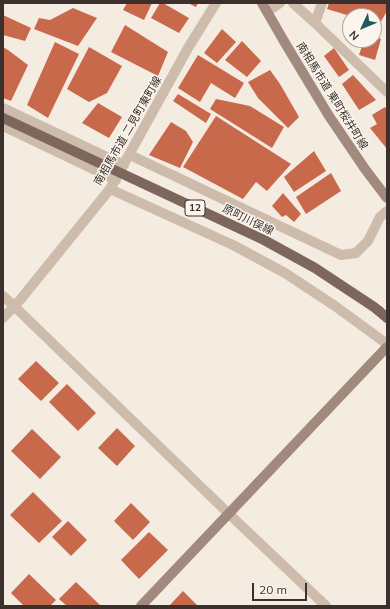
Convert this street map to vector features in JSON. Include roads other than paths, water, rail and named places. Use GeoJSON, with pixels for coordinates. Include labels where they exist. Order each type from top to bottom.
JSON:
{"type":"FeatureCollection","features":[{"type":"Feature","properties":{"kind":"main road","name":"原町川俣線"},"geometry":{"type":"LineString","coordinates":[[3,118],[264,240],[315,268],[374,306],[387,318]]}},
{"type":"Feature","properties":{"kind":"street","name":"南相馬市道 二見町東町線"},"geometry":{"type":"LineString","coordinates":[[3,318],[110,189],[188,48],[216,3]]}},
{"type":"Feature","properties":{"kind":"street"},"geometry":{"type":"LineString","coordinates":[[264,7],[280,3]]}},
{"type":"Feature","properties":{"kind":"street"},"geometry":{"type":"LineString","coordinates":[[293,3],[387,92]]}},
{"type":"Feature","properties":{"kind":"street"},"geometry":{"type":"LineString","coordinates":[[315,23],[322,3]]}},
{"type":"Feature","properties":{"kind":"street","name":"南相馬市道 東町桜井町線"},"geometry":{"type":"LineString","coordinates":[[264,7],[329,116],[365,169],[387,198]]}},
{"type":"Feature","properties":{"kind":"street"},"geometry":{"type":"LineString","coordinates":[[3,108],[124,165]]}},
{"type":"Feature","properties":{"kind":"street"},"geometry":{"type":"LineString","coordinates":[[3,126],[116,180]]}},
{"type":"Feature","properties":{"kind":"street"},"geometry":{"type":"LineString","coordinates":[[130,155],[341,255],[356,253],[368,241],[380,217],[387,211]]}},
{"type":"Feature","properties":{"kind":"street"},"geometry":{"type":"LineString","coordinates":[[110,189],[233,245],[285,273],[335,306],[387,346],[141,606]]}},
{"type":"Feature","properties":{"kind":"street"},"geometry":{"type":"LineString","coordinates":[[3,296],[326,606]]}}]}
